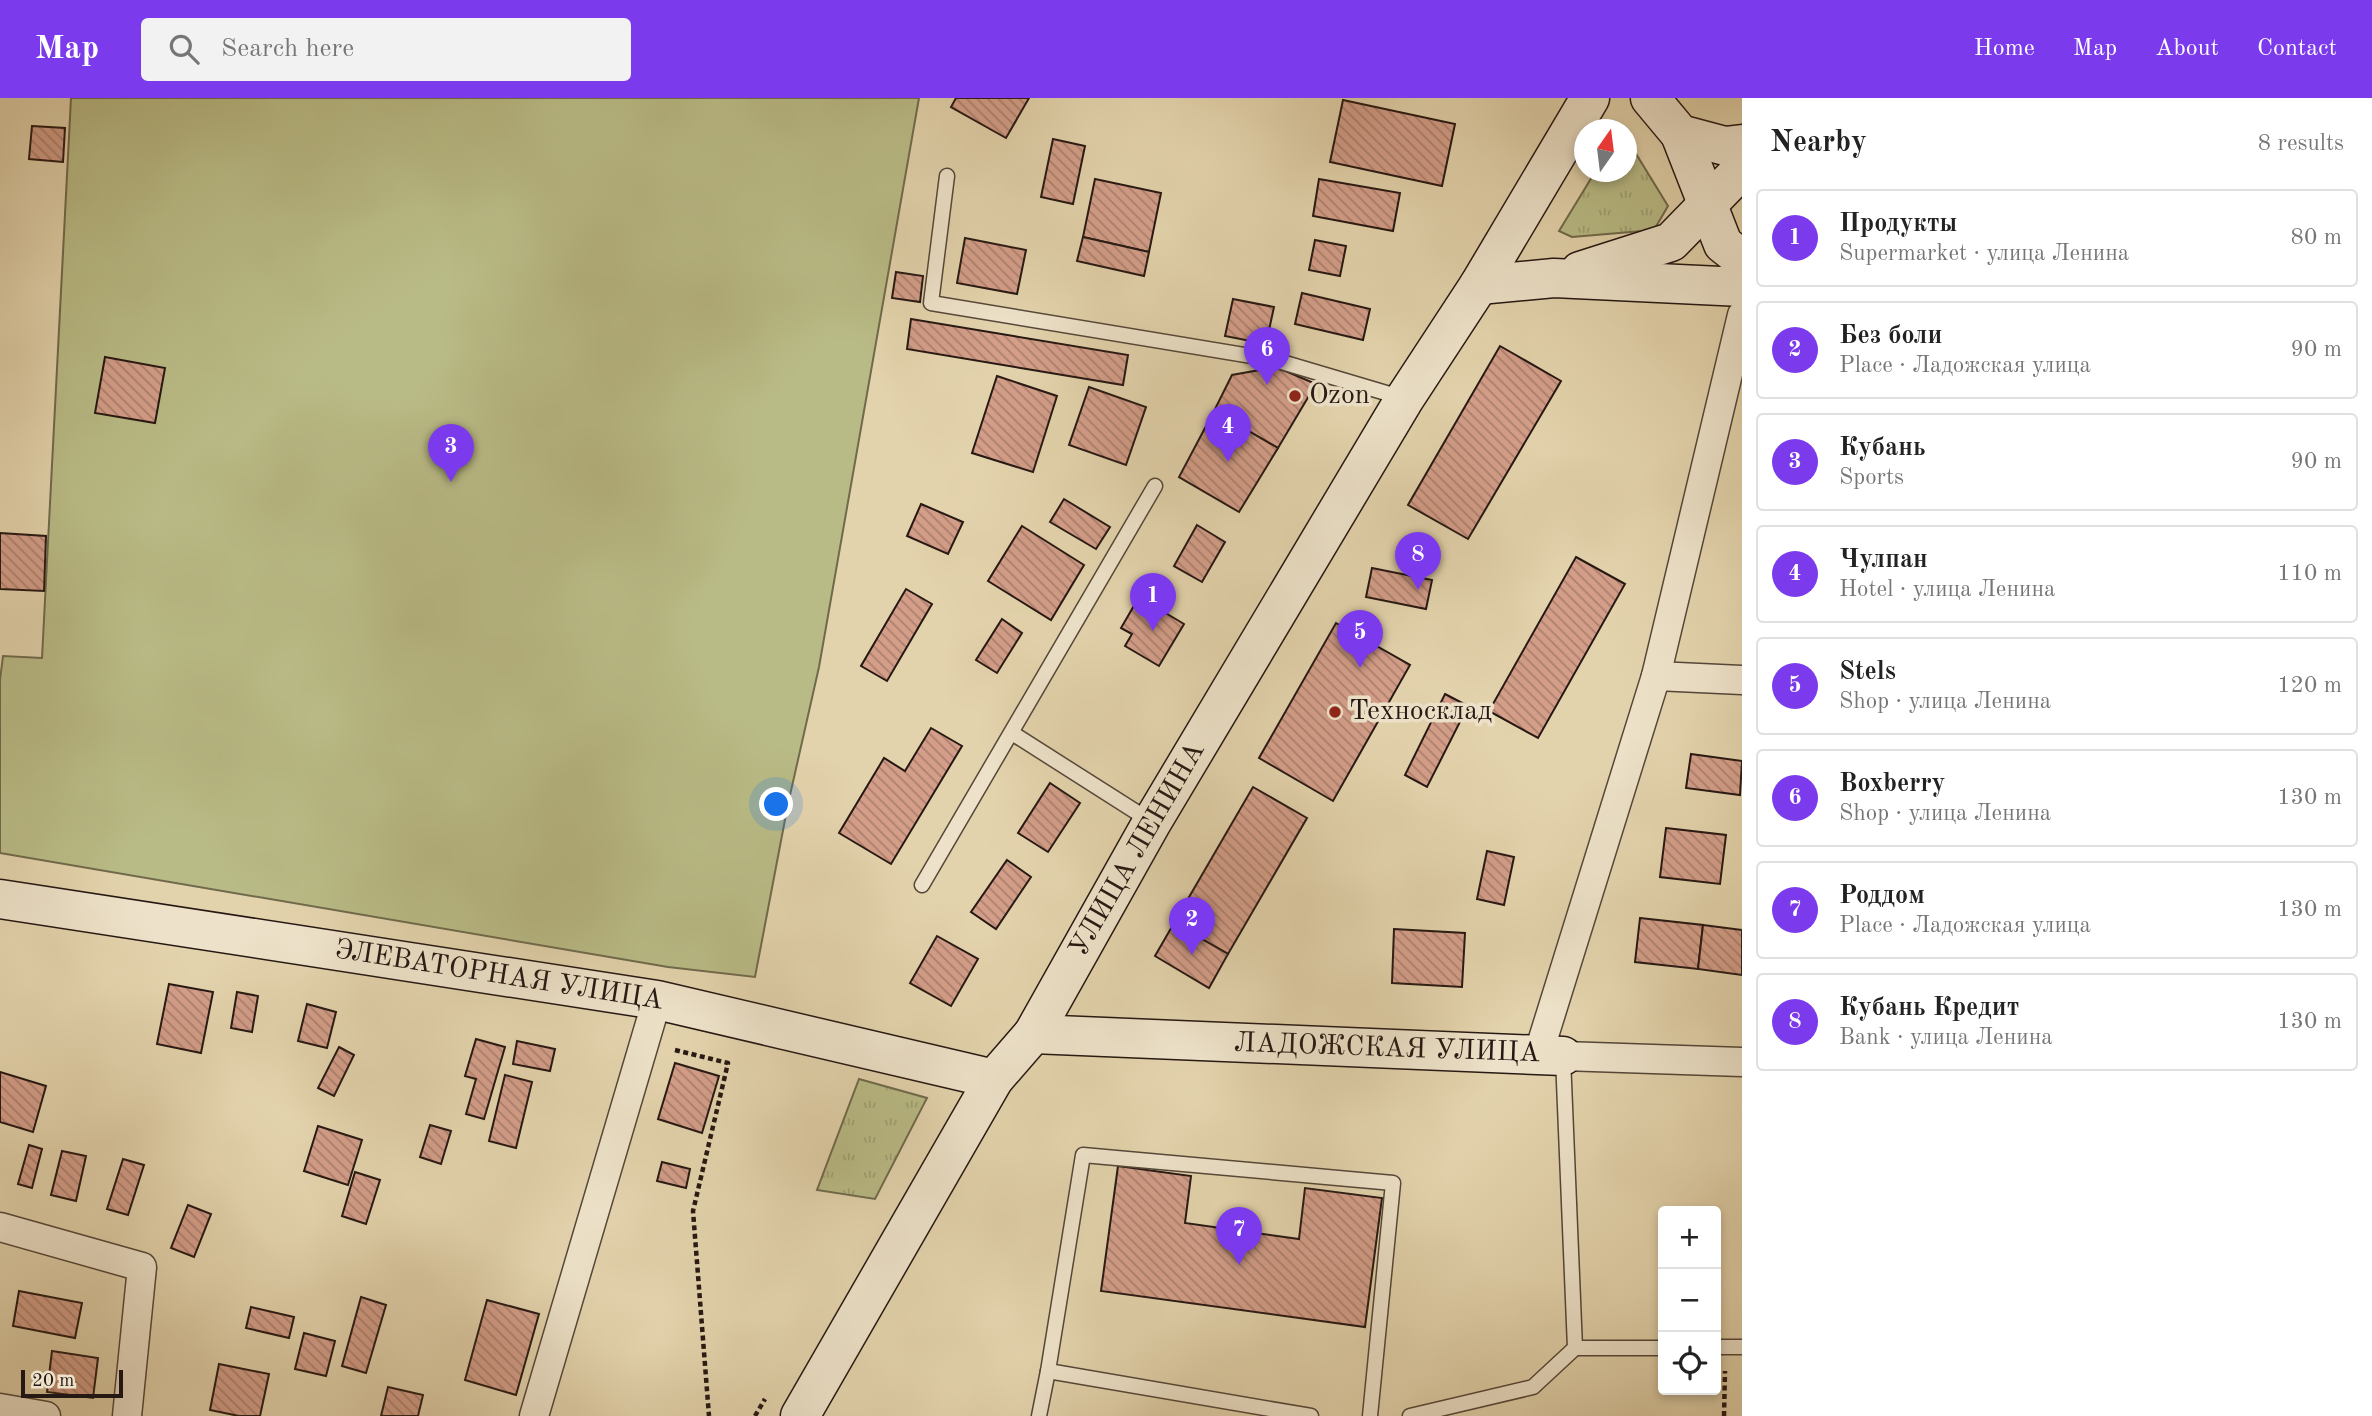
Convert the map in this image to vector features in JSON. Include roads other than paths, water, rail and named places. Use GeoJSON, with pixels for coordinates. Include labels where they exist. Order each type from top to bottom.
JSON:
{"type":"FeatureCollection","features":[{"type":"Feature","properties":{"kind":"street","name":"УЛИЦА ЛЕНИНА"},"geometry":{"type":"LineString","coordinates":[[800,1416],[994,1079],[1033,1034],[1152,822],[1405,398],[1479,285],[1590,98]]}},
{"type":"Feature","properties":{"kind":"street"},"geometry":{"type":"LineString","coordinates":[[1650,98],[1680,134],[1723,244],[1742,259]]}},
{"type":"Feature","properties":{"kind":"street"},"geometry":{"type":"LineString","coordinates":[[1680,134],[1725,146],[1742,144]]}},
{"type":"Feature","properties":{"kind":"street"},"geometry":{"type":"LineString","coordinates":[[1555,278],[1671,242],[1742,169]]}},
{"type":"Feature","properties":{"kind":"street"},"geometry":{"type":"LineString","coordinates":[[1479,285],[1555,278],[1742,287]]}},
{"type":"Feature","properties":{"kind":"street"},"geometry":{"type":"LineString","coordinates":[[1550,1056],[1656,676],[1742,316]]}},
{"type":"Feature","properties":{"kind":"street"},"geometry":{"type":"LineString","coordinates":[[1656,676],[1742,680]]}},
{"type":"Feature","properties":{"kind":"street","name":"ЭЛЕВАТОРНАЯ УЛИЦА"},"geometry":{"type":"LineString","coordinates":[[0,899],[657,1000],[994,1079]]}},
{"type":"Feature","properties":{"kind":"street"},"geometry":{"type":"LineString","coordinates":[[534,1416],[657,1000]]}},
{"type":"Feature","properties":{"kind":"street","name":"ЛАДОЖСКАЯ УЛИЦА"},"geometry":{"type":"LineString","coordinates":[[1033,1034],[1742,1062]]}},
{"type":"Feature","properties":{"kind":"street"},"geometry":{"type":"LineString","coordinates":[[0,1227],[142,1267],[127,1416]]}},
{"type":"Feature","properties":{"kind":"street"},"geometry":{"type":"LineString","coordinates":[[0,1408],[46,1416]]}},
{"type":"Feature","properties":{"kind":"lane"},"geometry":{"type":"LineString","coordinates":[[947,176],[931,303],[1275,360],[1405,398]]}},
{"type":"Feature","properties":{"kind":"lane"},"geometry":{"type":"LineString","coordinates":[[922,886],[1155,486]]}},
{"type":"Feature","properties":{"kind":"lane"},"geometry":{"type":"LineString","coordinates":[[1012,733],[1152,822]]}},
{"type":"Feature","properties":{"kind":"lane"},"geometry":{"type":"LineString","coordinates":[[1550,1056],[1575,1348]]}},
{"type":"Feature","properties":{"kind":"lane"},"geometry":{"type":"LineString","coordinates":[[1039,1416],[1083,1155],[1393,1183],[1370,1416]]}},
{"type":"Feature","properties":{"kind":"lane"},"geometry":{"type":"LineString","coordinates":[[1721,1347],[1742,1347]]}},
{"type":"Feature","properties":{"kind":"lane"},"geometry":{"type":"LineString","coordinates":[[1410,1416],[1533,1387],[1575,1348],[1658,1348]]}},
{"type":"Feature","properties":{"kind":"lane"},"geometry":{"type":"LineString","coordinates":[[1048,1371],[1311,1416]]}},
{"type":"Feature","properties":{"kind":"place","name":"Boxberry"},"geometry":{"type":"Point","coordinates":[1267,385]}},
{"type":"Feature","properties":{"kind":"place","name":"Ozon"},"geometry":{"type":"Point","coordinates":[1295,396]}},
{"type":"Feature","properties":{"kind":"place","name":"Чулпан"},"geometry":{"type":"Point","coordinates":[1228,462]}},
{"type":"Feature","properties":{"kind":"place","name":"Кубань"},"geometry":{"type":"Point","coordinates":[451,482]}},
{"type":"Feature","properties":{"kind":"place","name":"Кубань Кредит"},"geometry":{"type":"Point","coordinates":[1418,590]}},
{"type":"Feature","properties":{"kind":"place","name":"Продукты"},"geometry":{"type":"Point","coordinates":[1153,631]}},
{"type":"Feature","properties":{"kind":"place","name":"Stels"},"geometry":{"type":"Point","coordinates":[1360,668]}},
{"type":"Feature","properties":{"kind":"place","name":"Техносклад"},"geometry":{"type":"Point","coordinates":[1335,712]}},
{"type":"Feature","properties":{"kind":"place","name":"Без боли"},"geometry":{"type":"Point","coordinates":[1192,955]}},
{"type":"Feature","properties":{"kind":"place","name":"Роддом"},"geometry":{"type":"Point","coordinates":[1239,1265]}}]}
